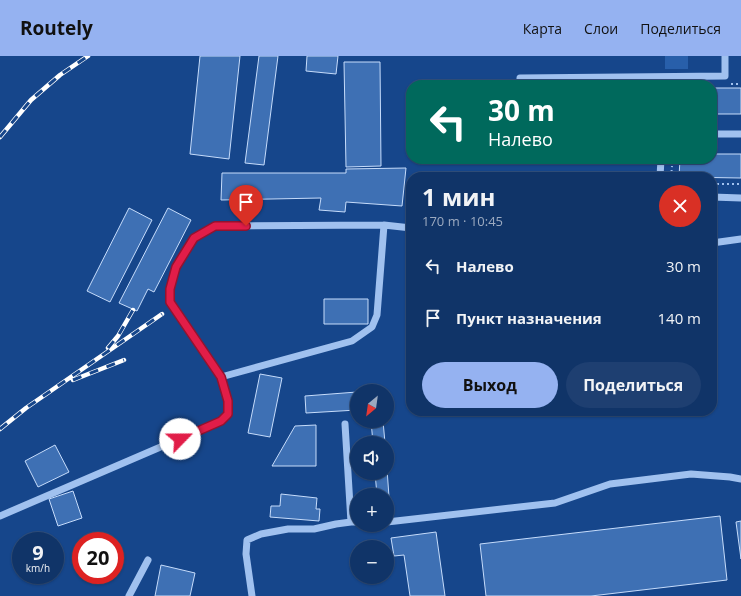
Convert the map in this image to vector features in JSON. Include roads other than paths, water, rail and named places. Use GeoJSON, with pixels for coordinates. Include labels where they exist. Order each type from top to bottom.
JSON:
{"type":"FeatureCollection","features":[{"type":"Feature","properties":{"kind":"lane"},"geometry":{"type":"LineString","coordinates":[[520,80],[520,78],[725,76],[726,56]]}},
{"type":"Feature","properties":{"kind":"lane"},"geometry":{"type":"LineString","coordinates":[[717,134],[741,134]]}},
{"type":"Feature","properties":{"kind":"lane"},"geometry":{"type":"LineString","coordinates":[[717,197],[741,198]]}},
{"type":"Feature","properties":{"kind":"lane"},"geometry":{"type":"LineString","coordinates":[[0,516],[221,421],[228,414],[228,401],[221,377],[170,302],[170,289],[176,267],[194,238],[215,226],[384,226],[406,228]]}},
{"type":"Feature","properties":{"kind":"lane"},"geometry":{"type":"LineString","coordinates":[[221,377],[352,341],[372,327],[377,315],[384,226]]}},
{"type":"Feature","properties":{"kind":"lane"},"geometry":{"type":"LineString","coordinates":[[717,242],[741,239]]}},
{"type":"Feature","properties":{"kind":"lane"},"geometry":{"type":"LineString","coordinates":[[345,424],[351,488]]}},
{"type":"Feature","properties":{"kind":"lane"},"geometry":{"type":"LineString","coordinates":[[394,521],[555,503],[610,484],[691,474],[741,479]]}},
{"type":"Feature","properties":{"kind":"lane"},"geometry":{"type":"LineString","coordinates":[[252,596],[246,554],[247,540],[261,534],[281,530],[314,529],[350,522]]}},
{"type":"Feature","properties":{"kind":"lane"},"geometry":{"type":"LineString","coordinates":[[129,596],[148,560]]}},
{"type":"Feature","properties":{"kind":"railway"},"geometry":{"type":"LineString","coordinates":[[0,137],[31,100],[60,75],[88,56]]}},
{"type":"Feature","properties":{"kind":"railway"},"geometry":{"type":"LineString","coordinates":[[108,348],[118,336],[133,310]]}},
{"type":"Feature","properties":{"kind":"railway"},"geometry":{"type":"LineString","coordinates":[[0,429],[26,408],[162,314]]}},
{"type":"Feature","properties":{"kind":"railway"},"geometry":{"type":"LineString","coordinates":[[73,380],[124,360]]}}]}
